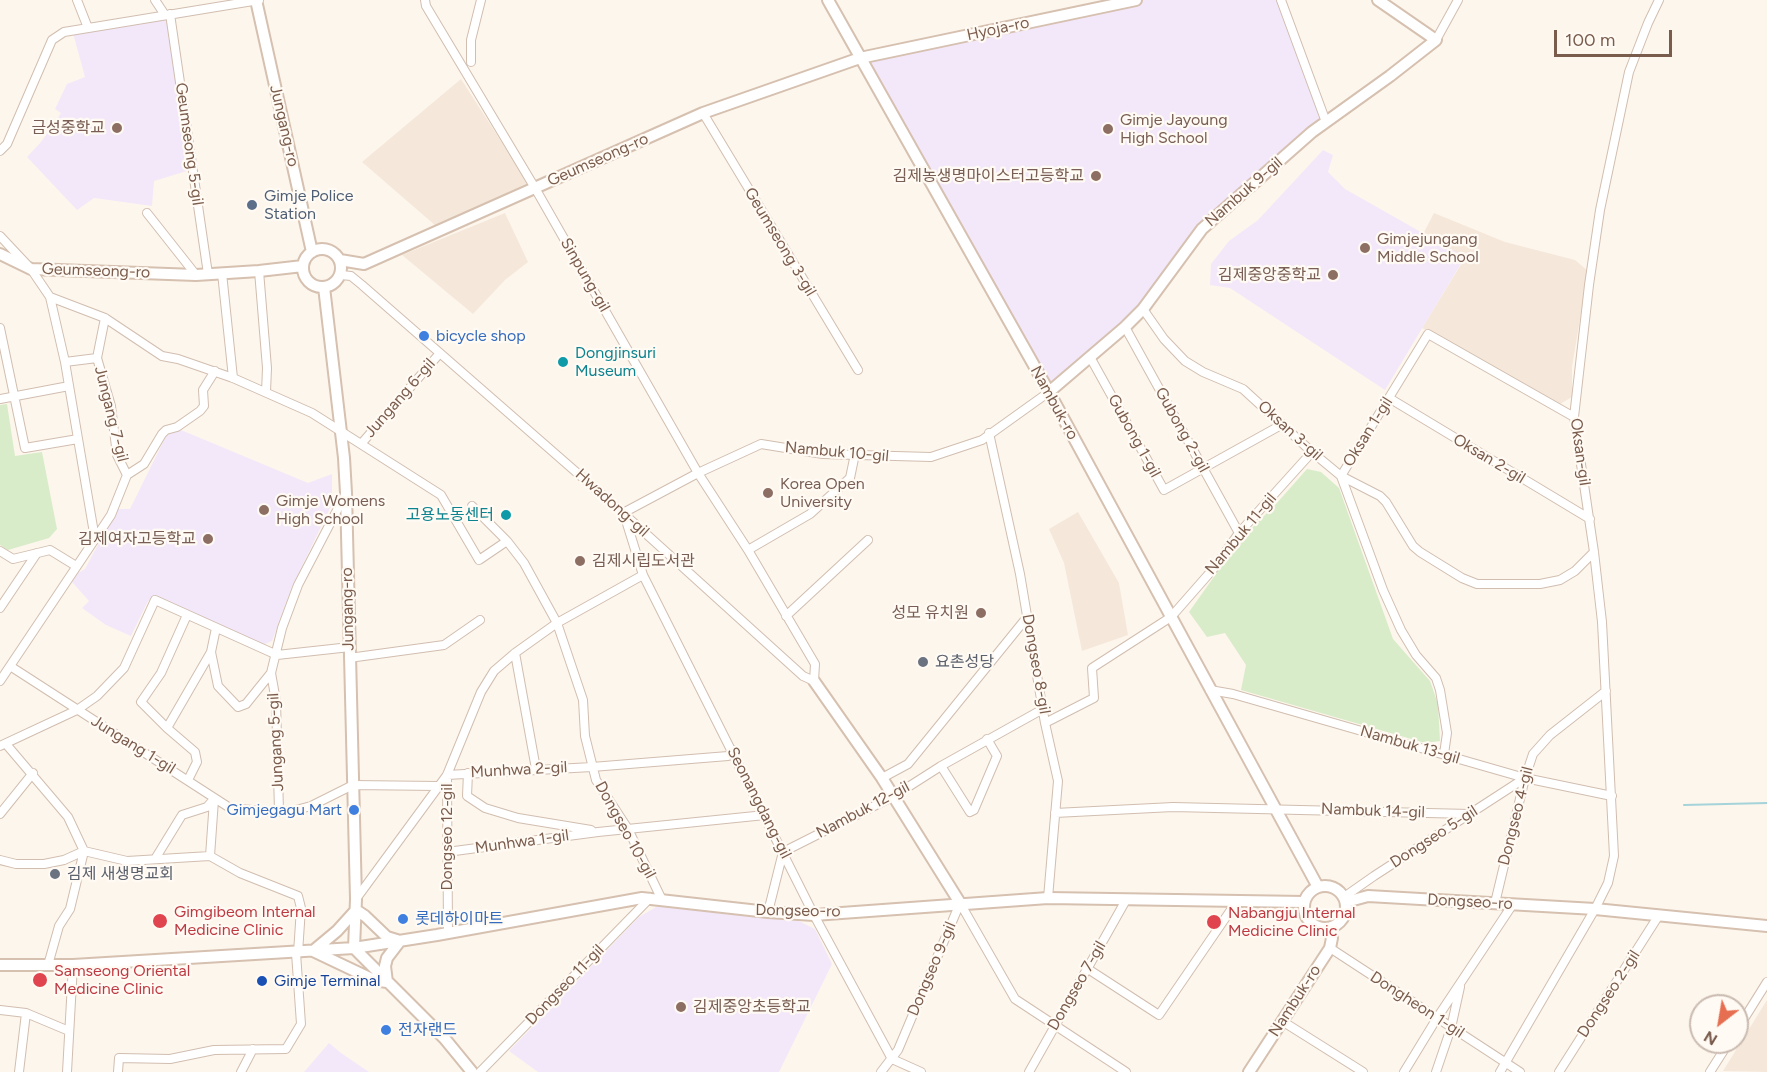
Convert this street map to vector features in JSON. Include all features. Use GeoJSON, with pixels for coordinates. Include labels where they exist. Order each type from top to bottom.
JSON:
{"type":"FeatureCollection","features":[{"type":"Feature","properties":{"kind":"street"},"geometry":{"type":"LineString","coordinates":[[77,0],[88,28]]}},
{"type":"Feature","properties":{"kind":"street"},"geometry":{"type":"LineString","coordinates":[[155,0],[167,15]]}},
{"type":"Feature","properties":{"kind":"street"},"geometry":{"type":"LineString","coordinates":[[0,151],[11,135],[52,40],[64,32],[257,0]]}},
{"type":"Feature","properties":{"kind":"street","name":"Jungang-ro"},"geometry":{"type":"LineString","coordinates":[[257,0],[312,252]]}},
{"type":"Feature","properties":{"kind":"street"},"geometry":{"type":"LineString","coordinates":[[471,62],[471,40],[481,0]]}},
{"type":"Feature","properties":{"kind":"street","name":"Nambuk-ro"},"geometry":{"type":"LineString","coordinates":[[828,0],[1049,392],[1318,887]]}},
{"type":"Feature","properties":{"kind":"street","name":"Hyoja-ro"},"geometry":{"type":"LineString","coordinates":[[860,58],[1136,0]]}},
{"type":"Feature","properties":{"kind":"street"},"geometry":{"type":"LineString","coordinates":[[1281,0],[1326,122]]}},
{"type":"Feature","properties":{"kind":"street"},"geometry":{"type":"LineString","coordinates":[[1378,0],[1436,40],[1458,0]]}},
{"type":"Feature","properties":{"kind":"street","name":"Oksan-gil"},"geometry":{"type":"LineString","coordinates":[[1595,909],[1608,884],[1614,856],[1612,796],[1602,622],[1590,519],[1574,417],[1588,285],[1600,210],[1629,72],[1659,0]]}},
{"type":"Feature","properties":{"kind":"street","name":"Sinpung-gil"},"geometry":{"type":"LineString","coordinates":[[424,2],[535,188],[698,473],[748,550],[815,663],[814,681]]}},
{"type":"Feature","properties":{"kind":"street","name":"Geumseong 5-gil"},"geometry":{"type":"LineString","coordinates":[[167,15],[208,274]]}},
{"type":"Feature","properties":{"kind":"street","name":"Nambuk 9-gil"},"geometry":{"type":"LineString","coordinates":[[1049,392],[1143,309],[1202,229],[1312,132],[1436,40]]}},
{"type":"Feature","properties":{"kind":"street","name":"Geumseong-ro"},"geometry":{"type":"LineString","coordinates":[[340,260],[364,264],[703,113],[860,58]]}},
{"type":"Feature","properties":{"kind":"street","name":"Geumseong 3-gil"},"geometry":{"type":"LineString","coordinates":[[703,113],[858,370]]}},
{"type":"Feature","properties":{"kind":"street"},"geometry":{"type":"LineString","coordinates":[[147,213],[196,274]]}},
{"type":"Feature","properties":{"kind":"street"},"geometry":{"type":"LineString","coordinates":[[0,236],[30,269],[50,297],[65,362],[95,540]]}},
{"type":"Feature","properties":{"kind":"street"},"geometry":{"type":"LineString","coordinates":[[330,250],[340,260],[342,267],[340,275],[334,284],[324,287],[313,285],[305,277],[303,266],[306,258],[312,252],[330,250]]}},
{"type":"Feature","properties":{"kind":"street","name":"Geumseong-ro"},"geometry":{"type":"LineString","coordinates":[[0,254],[30,269],[208,274],[303,266]]}},
{"type":"Feature","properties":{"kind":"street"},"geometry":{"type":"LineString","coordinates":[[259,271],[267,368],[266,392]]}},
{"type":"Feature","properties":{"kind":"street"},"geometry":{"type":"LineString","coordinates":[[222,273],[233,378]]}},
{"type":"Feature","properties":{"kind":"street","name":"Hwadong-gil"},"geometry":{"type":"LineString","coordinates":[[340,275],[351,276],[623,513],[803,676],[814,681],[894,796],[960,903]]}},
{"type":"Feature","properties":{"kind":"street","name":"Jungang-ro"},"geometry":{"type":"LineString","coordinates":[[324,287],[345,493],[356,905],[354,948]]}},
{"type":"Feature","properties":{"kind":"street"},"geometry":{"type":"LineString","coordinates":[[50,297],[105,318],[162,356],[178,358],[233,378],[312,413],[340,433],[441,495],[478,560],[507,541]]}},
{"type":"Feature","properties":{"kind":"street","name":"Oksan 3-gil"},"geometry":{"type":"LineString","coordinates":[[1143,309],[1164,339],[1185,361],[1203,372],[1243,389],[1341,476],[1380,496],[1413,546],[1442,567],[1477,584],[1540,584],[1560,580],[1575,571],[1594,552]]}},
{"type":"Feature","properties":{"kind":"street","name":"Jungang 7-gil"},"geometry":{"type":"LineString","coordinates":[[105,318],[97,358],[111,406],[117,455],[127,475],[144,464],[166,430],[177,427],[200,411],[204,406],[203,390],[214,371]]}},
{"type":"Feature","properties":{"kind":"street","name":"Gubong 2-gil"},"geometry":{"type":"LineString","coordinates":[[1125,327],[1239,533]]}},
{"type":"Feature","properties":{"kind":"street"},"geometry":{"type":"LineString","coordinates":[[0,328],[25,448],[78,439]]}},
{"type":"Feature","properties":{"kind":"street","name":"Oksan 1-gil"},"geometry":{"type":"LineString","coordinates":[[1444,754],[1447,734],[1436,678],[1416,656],[1401,630],[1383,590],[1341,476],[1428,334],[1574,417]]}},
{"type":"Feature","properties":{"kind":"street","name":"Jungang 6-gil"},"geometry":{"type":"LineString","coordinates":[[361,444],[440,353]]}},
{"type":"Feature","properties":{"kind":"street","name":"Gubong 1-gil"},"geometry":{"type":"LineString","coordinates":[[1090,357],[1164,490],[1283,424]]}},
{"type":"Feature","properties":{"kind":"street"},"geometry":{"type":"LineString","coordinates":[[65,362],[97,358]]}},
{"type":"Feature","properties":{"kind":"street"},"geometry":{"type":"LineString","coordinates":[[0,399],[69,386]]}},
{"type":"Feature","properties":{"kind":"street","name":"Nambuk 10-gil"},"geometry":{"type":"LineString","coordinates":[[623,513],[698,473],[761,444],[823,454],[931,457],[982,440],[1049,392]]}},
{"type":"Feature","properties":{"kind":"street","name":"Oksan 2-gil"},"geometry":{"type":"LineString","coordinates":[[1389,398],[1590,519]]}},
{"type":"Feature","properties":{"kind":"street","name":"Dongseo 8-gil"},"geometry":{"type":"LineString","coordinates":[[989,433],[1028,616],[1043,709],[1058,781],[1048,898]]}},
{"type":"Feature","properties":{"kind":"street","name":"Nambuk 11-gil"},"geometry":{"type":"LineString","coordinates":[[1171,617],[1214,568],[1239,533],[1312,452]]}},
{"type":"Feature","properties":{"kind":"street"},"geometry":{"type":"LineString","coordinates":[[748,550],[810,514],[850,477],[855,454]]}},
{"type":"Feature","properties":{"kind":"street"},"geometry":{"type":"LineString","coordinates":[[0,681],[6,668],[111,515],[127,475]]}},
{"type":"Feature","properties":{"kind":"street","name":"Jungang 5-gil"},"geometry":{"type":"LineString","coordinates":[[212,652],[218,686],[238,707],[246,704],[271,673],[282,628],[298,585],[345,493]]}},
{"type":"Feature","properties":{"kind":"street","name":"Dongseo 10-gil"},"geometry":{"type":"LineString","coordinates":[[472,506],[507,541],[524,563],[557,623],[583,700],[585,736],[596,780],[628,829],[656,899]]}},
{"type":"Feature","properties":{"kind":"street","name":"Seonangdang-gil"},"geometry":{"type":"LineString","coordinates":[[623,513],[643,575],[814,915],[892,1059]]}},
{"type":"Feature","properties":{"kind":"street"},"geometry":{"type":"LineString","coordinates":[[786,616],[868,540]]}},
{"type":"Feature","properties":{"kind":"street"},"geometry":{"type":"LineString","coordinates":[[0,551],[13,559],[50,550],[76,567]]}},
{"type":"Feature","properties":{"kind":"street"},"geometry":{"type":"LineString","coordinates":[[0,608],[37,553]]}},
{"type":"Feature","properties":{"kind":"street","name":"Dongseo 12-gil"},"geometry":{"type":"LineString","coordinates":[[448,933],[447,775],[481,692],[494,671],[515,653],[557,623],[643,575]]}},
{"type":"Feature","properties":{"kind":"street"},"geometry":{"type":"LineString","coordinates":[[77,710],[97,696],[124,668],[154,600],[276,655],[350,653],[444,645],[480,620]]}},
{"type":"Feature","properties":{"kind":"street","name":"Jungang 1-gil"},"geometry":{"type":"LineString","coordinates":[[187,615],[161,673],[141,702],[195,752],[196,762],[188,780]]}},
{"type":"Feature","properties":{"kind":"street"},"geometry":{"type":"LineString","coordinates":[[882,778],[908,764],[1028,616]]}},
{"type":"Feature","properties":{"kind":"street"},"geometry":{"type":"LineString","coordinates":[[1046,723],[1094,698],[1092,668],[1171,617]]}},
{"type":"Feature","properties":{"kind":"street"},"geometry":{"type":"LineString","coordinates":[[167,728],[212,652],[216,628]]}},
{"type":"Feature","properties":{"kind":"street"},"geometry":{"type":"LineString","coordinates":[[515,653],[536,769]]}},
{"type":"Feature","properties":{"kind":"street","name":"Jungang 1-gil"},"geometry":{"type":"LineString","coordinates":[[6,668],[77,710],[230,808],[292,811],[311,806],[353,785]]}},
{"type":"Feature","properties":{"kind":"street","name":"Jungang 5-gil"},"geometry":{"type":"LineString","coordinates":[[271,673],[276,701],[279,811]]}},
{"type":"Feature","properties":{"kind":"street","name":"Nambuk 13-gil"},"geometry":{"type":"LineString","coordinates":[[1210,690],[1233,694],[1525,778],[1612,796]]}},
{"type":"Feature","properties":{"kind":"street","name":"Dongseo 4-gil"},"geometry":{"type":"LineString","coordinates":[[1495,903],[1525,778],[1533,754],[1550,735],[1606,691]]}},
{"type":"Feature","properties":{"kind":"street","name":"Nambuk 12-gil"},"geometry":{"type":"LineString","coordinates":[[783,852],[894,796],[987,739],[1043,709]]}},
{"type":"Feature","properties":{"kind":"street","name":"Jungang 1-gil"},"geometry":{"type":"LineString","coordinates":[[3,745],[77,710]]}},
{"type":"Feature","properties":{"kind":"street"},"geometry":{"type":"LineString","coordinates":[[941,766],[970,812],[974,810],[997,756],[987,739]]}},
{"type":"Feature","properties":{"kind":"street"},"geometry":{"type":"LineString","coordinates":[[3,745],[33,773],[68,817],[84,851],[70,909],[60,926],[48,965]]}},
{"type":"Feature","properties":{"kind":"street","name":"Munhwa 2-gil"},"geometry":{"type":"LineString","coordinates":[[447,775],[592,767],[728,756],[733,750]]}},
{"type":"Feature","properties":{"kind":"street"},"geometry":{"type":"LineString","coordinates":[[0,814],[33,773]]}},
{"type":"Feature","properties":{"kind":"street","name":"Munhwa 1-gil"},"geometry":{"type":"LineString","coordinates":[[468,773],[467,796],[485,808],[518,818],[598,832]]}},
{"type":"Feature","properties":{"kind":"street"},"geometry":{"type":"LineString","coordinates":[[387,982],[374,980],[313,951],[337,931],[447,775]]}},
{"type":"Feature","properties":{"kind":"street","name":"Dongseo 5-gil"},"geometry":{"type":"LineString","coordinates":[[1345,900],[1374,876],[1525,778]]}},
{"type":"Feature","properties":{"kind":"street"},"geometry":{"type":"LineString","coordinates":[[353,785],[438,786]]}},
{"type":"Feature","properties":{"kind":"street"},"geometry":{"type":"LineString","coordinates":[[155,859],[182,815],[207,807],[214,799]]}},
{"type":"Feature","properties":{"kind":"street"},"geometry":{"type":"LineString","coordinates":[[210,856],[214,799]]}},
{"type":"Feature","properties":{"kind":"street"},"geometry":{"type":"LineString","coordinates":[[1055,813],[1173,807],[1277,809]]}},
{"type":"Feature","properties":{"kind":"street","name":"Nambuk 14-gil"},"geometry":{"type":"LineString","coordinates":[[1277,809],[1470,814]]}},
{"type":"Feature","properties":{"kind":"street","name":"Munhwa 1-gil"},"geometry":{"type":"LineString","coordinates":[[447,852],[598,832],[765,815]]}},
{"type":"Feature","properties":{"kind":"street"},"geometry":{"type":"LineString","coordinates":[[0,860],[16,864],[44,864],[64,860],[84,851],[127,861],[210,856],[240,873],[298,896],[301,908],[297,953],[301,1024],[286,1049],[214,1050],[170,1059],[119,1058],[118,1072]]}},
{"type":"Feature","properties":{"kind":"street"},"geometry":{"type":"LineString","coordinates":[[768,912],[783,852]]}},
{"type":"Feature","properties":{"kind":"street"},"geometry":{"type":"LineString","coordinates":[[1318,887],[1333,887],[1345,900],[1346,912],[1341,921],[1328,928],[1318,927],[1309,921],[1304,912],[1304,902],[1309,893],[1318,887]]}},
{"type":"Feature","properties":{"kind":"street","name":"Dongseo-ro"},"geometry":{"type":"LineString","coordinates":[[1345,900],[1368,896],[1595,909],[1767,926]]}},
{"type":"Feature","properties":{"kind":"street","name":"Dongseo-ro"},"geometry":{"type":"LineString","coordinates":[[0,965],[73,965],[354,948],[656,899],[814,915],[1048,898],[1304,902]]}},
{"type":"Feature","properties":{"kind":"street","name":"Dongseo 11-gil"},"geometry":{"type":"LineString","coordinates":[[480,1072],[656,899]]}},
{"type":"Feature","properties":{"kind":"street","name":"Dongseo 7-gil"},"geometry":{"type":"LineString","coordinates":[[1029,1072],[1126,900]]}},
{"type":"Feature","properties":{"kind":"street"},"geometry":{"type":"LineString","coordinates":[[1088,969],[1159,1015],[1237,901]]}},
{"type":"Feature","properties":{"kind":"street","name":"Dongseo 9-gil"},"geometry":{"type":"LineString","coordinates":[[960,903],[1015,999],[1126,1072]]}},
{"type":"Feature","properties":{"kind":"street","name":"Dongseo 9-gil"},"geometry":{"type":"LineString","coordinates":[[881,1072],[898,1050],[960,903]]}},
{"type":"Feature","properties":{"kind":"street"},"geometry":{"type":"LineString","coordinates":[[1404,1072],[1513,904]]}},
{"type":"Feature","properties":{"kind":"street"},"geometry":{"type":"LineString","coordinates":[[356,905],[387,937],[400,941],[387,958],[385,966],[387,982]]}},
{"type":"Feature","properties":{"kind":"street"},"geometry":{"type":"LineString","coordinates":[[1500,1072],[1595,909]]}},
{"type":"Feature","properties":{"kind":"street","name":"Dongseo 2-gil"},"geometry":{"type":"LineString","coordinates":[[1558,1072],[1659,915]]}},
{"type":"Feature","properties":{"kind":"street","name":"Nambuk-ro"},"geometry":{"type":"LineString","coordinates":[[1249,1072],[1330,948],[1332,938],[1328,928]]}},
{"type":"Feature","properties":{"kind":"street"},"geometry":{"type":"LineString","coordinates":[[354,948],[445,1039],[472,1072]]}},
{"type":"Feature","properties":{"kind":"street","name":"Dongheon 1-gil"},"geometry":{"type":"LineString","coordinates":[[1330,948],[1520,1072]]}},
{"type":"Feature","properties":{"kind":"street"},"geometry":{"type":"LineString","coordinates":[[67,1072],[73,965]]}},
{"type":"Feature","properties":{"kind":"street"},"geometry":{"type":"LineString","coordinates":[[1436,1072],[1451,1028],[1461,982]]}},
{"type":"Feature","properties":{"kind":"street"},"geometry":{"type":"LineString","coordinates":[[1749,1014],[1763,996],[1767,982]]}},
{"type":"Feature","properties":{"kind":"street"},"geometry":{"type":"LineString","coordinates":[[0,1010],[26,1013],[69,1031]]}},
{"type":"Feature","properties":{"kind":"street"},"geometry":{"type":"LineString","coordinates":[[19,1072],[26,1013]]}},
{"type":"Feature","properties":{"kind":"street"},"geometry":{"type":"LineString","coordinates":[[1282,1021],[1363,1072]]}},
{"type":"Feature","properties":{"kind":"street"},"geometry":{"type":"LineString","coordinates":[[241,1072],[253,1049]]}},
{"type":"Feature","properties":{"kind":"street"},"geometry":{"type":"LineString","coordinates":[[1713,1071],[1722,1054]]}},
{"type":"Feature","properties":{"kind":"street"},"geometry":{"type":"LineString","coordinates":[[892,1059],[921,1072]]}},
{"type":"Feature","properties":{"kind":"shaded area","name":"김제농생명마이스터고등학교"},"geometry":{"type":"Polygon","coordinates":[[[1136,0],[1281,0],[1326,122],[1202,229],[1143,309],[1049,392],[861,58],[1136,0]]]}},
{"type":"Feature","properties":{"kind":"shaded area","name":"금성중학교"},"geometry":{"type":"Polygon","coordinates":[[[168,18],[190,170],[154,181],[152,206],[94,198],[77,210],[27,157],[41,142],[61,113],[55,109],[67,84],[85,77],[73,33],[168,18]]]}},
{"type":"Feature","properties":{"kind":"shaded area"},"geometry":{"type":"Polygon","coordinates":[[[461,79],[528,183],[436,226],[362,162],[461,79]]]}},
{"type":"Feature","properties":{"kind":"shaded area","name":"김제중앙중학교"},"geometry":{"type":"Polygon","coordinates":[[[1323,150],[1333,155],[1328,172],[1345,189],[1465,257],[1385,390],[1230,288],[1210,285],[1211,264],[1229,241],[1258,220],[1323,150]]]}},
{"type":"Feature","properties":{"kind":"shaded area"},"geometry":{"type":"Polygon","coordinates":[[[505,213],[528,262],[505,280],[473,314],[402,255],[505,213]]]}},
{"type":"Feature","properties":{"kind":"shaded area"},"geometry":{"type":"Polygon","coordinates":[[[1434,213],[1505,242],[1575,260],[1588,271],[1572,367],[1572,397],[1560,404],[1422,328],[1465,258],[1423,234],[1434,213]]]}},
{"type":"Feature","properties":{"kind":"shaded area","name":"김제여자고등학교"},"geometry":{"type":"Polygon","coordinates":[[[181,430],[308,483],[332,474],[332,504],[291,589],[272,641],[263,645],[156,597],[148,601],[131,636],[106,625],[82,608],[89,601],[72,582],[78,573],[85,569],[117,509],[130,509],[167,434],[181,430]]]}},
{"type":"Feature","properties":{"kind":"shaded area"},"geometry":{"type":"Polygon","coordinates":[[[1078,512],[1119,583],[1128,635],[1082,651],[1064,563],[1049,529],[1078,512]]]}},
{"type":"Feature","properties":{"kind":"shaded area","name":"김제중앙초등학교"},"geometry":{"type":"Polygon","coordinates":[[[658,906],[799,921],[815,929],[832,964],[779,1072],[538,1072],[509,1051],[639,917],[658,906]]]}},
{"type":"Feature","properties":{"kind":"shaded area"},"geometry":{"type":"Polygon","coordinates":[[[1767,1000],[1767,1072],[1723,1071],[1734,1054],[1749,1054],[1749,1029],[1767,1000]]]}},
{"type":"Feature","properties":{"kind":"shaded area"},"geometry":{"type":"Polygon","coordinates":[[[329,1043],[341,1053],[369,1072],[304,1072],[329,1043]]]}},
{"type":"Feature","properties":{"kind":"green space"},"geometry":{"type":"Polygon","coordinates":[[[7,404],[15,456],[42,452],[57,529],[49,538],[8,550],[0,545],[0,405],[7,404]]]}},
{"type":"Feature","properties":{"kind":"green space"},"geometry":{"type":"Polygon","coordinates":[[[1307,469],[1321,472],[1339,488],[1393,639],[1430,681],[1438,704],[1440,741],[1425,743],[1241,690],[1246,665],[1225,633],[1207,637],[1189,612],[1240,540],[1307,469]]]}},
{"type":"Feature","properties":{"kind":"waterway"},"geometry":{"type":"LineString","coordinates":[[1684,805],[1767,803]]}},
{"type":"Feature","properties":{"kind":"place","name":"금성중학교"},"geometry":{"type":"Point","coordinates":[117,128]}},
{"type":"Feature","properties":{"kind":"place","name":"Gimje Jayoung High School"},"geometry":{"type":"Point","coordinates":[1108,129]}},
{"type":"Feature","properties":{"kind":"place","name":"김제농생명마이스터고등학교"},"geometry":{"type":"Point","coordinates":[1096,176]}},
{"type":"Feature","properties":{"kind":"place","name":"Gimje Police Station"},"geometry":{"type":"Point","coordinates":[252,205]}},
{"type":"Feature","properties":{"kind":"place","name":"Gimjejungang Middle School"},"geometry":{"type":"Point","coordinates":[1365,248]}},
{"type":"Feature","properties":{"kind":"place","name":"김제중앙중학교"},"geometry":{"type":"Point","coordinates":[1333,275]}},
{"type":"Feature","properties":{"kind":"place","name":"bicycle shop"},"geometry":{"type":"Point","coordinates":[424,336]}},
{"type":"Feature","properties":{"kind":"place","name":"Dongjinsuri Museum"},"geometry":{"type":"Point","coordinates":[563,362]}},
{"type":"Feature","properties":{"kind":"place","name":"Korea Open University"},"geometry":{"type":"Point","coordinates":[768,493]}},
{"type":"Feature","properties":{"kind":"place","name":"Gimje Womens High School"},"geometry":{"type":"Point","coordinates":[264,510]}},
{"type":"Feature","properties":{"kind":"place","name":"고용노동센터"},"geometry":{"type":"Point","coordinates":[506,515]}},
{"type":"Feature","properties":{"kind":"place","name":"김제여자고등학교"},"geometry":{"type":"Point","coordinates":[208,539]}},
{"type":"Feature","properties":{"kind":"place","name":"김제시립도서관"},"geometry":{"type":"Point","coordinates":[580,561]}},
{"type":"Feature","properties":{"kind":"place","name":"성모 유치원"},"geometry":{"type":"Point","coordinates":[981,613]}},
{"type":"Feature","properties":{"kind":"place","name":"요촌성당"},"geometry":{"type":"Point","coordinates":[923,662]}},
{"type":"Feature","properties":{"kind":"place","name":"Gimjegagu Mart"},"geometry":{"type":"Point","coordinates":[354,810]}},
{"type":"Feature","properties":{"kind":"place","name":"김제 새생명교회"},"geometry":{"type":"Point","coordinates":[55,874]}},
{"type":"Feature","properties":{"kind":"place","name":"롯데하이마트"},"geometry":{"type":"Point","coordinates":[403,919]}},
{"type":"Feature","properties":{"kind":"place","name":"Gimgibeom Internal Medicine Clinic"},"geometry":{"type":"Point","coordinates":[160,921]}},
{"type":"Feature","properties":{"kind":"place","name":"Nabangju Internal Medicine Clinic"},"geometry":{"type":"Point","coordinates":[1214,922]}},
{"type":"Feature","properties":{"kind":"place","name":"Samseong Oriental Medicine Clinic"},"geometry":{"type":"Point","coordinates":[40,980]}},
{"type":"Feature","properties":{"kind":"place","name":"Gimje Terminal"},"geometry":{"type":"Point","coordinates":[262,981]}},
{"type":"Feature","properties":{"kind":"place","name":"김제중앙초등학교"},"geometry":{"type":"Point","coordinates":[681,1007]}},
{"type":"Feature","properties":{"kind":"place","name":"전자랜드"},"geometry":{"type":"Point","coordinates":[386,1030]}}]}
